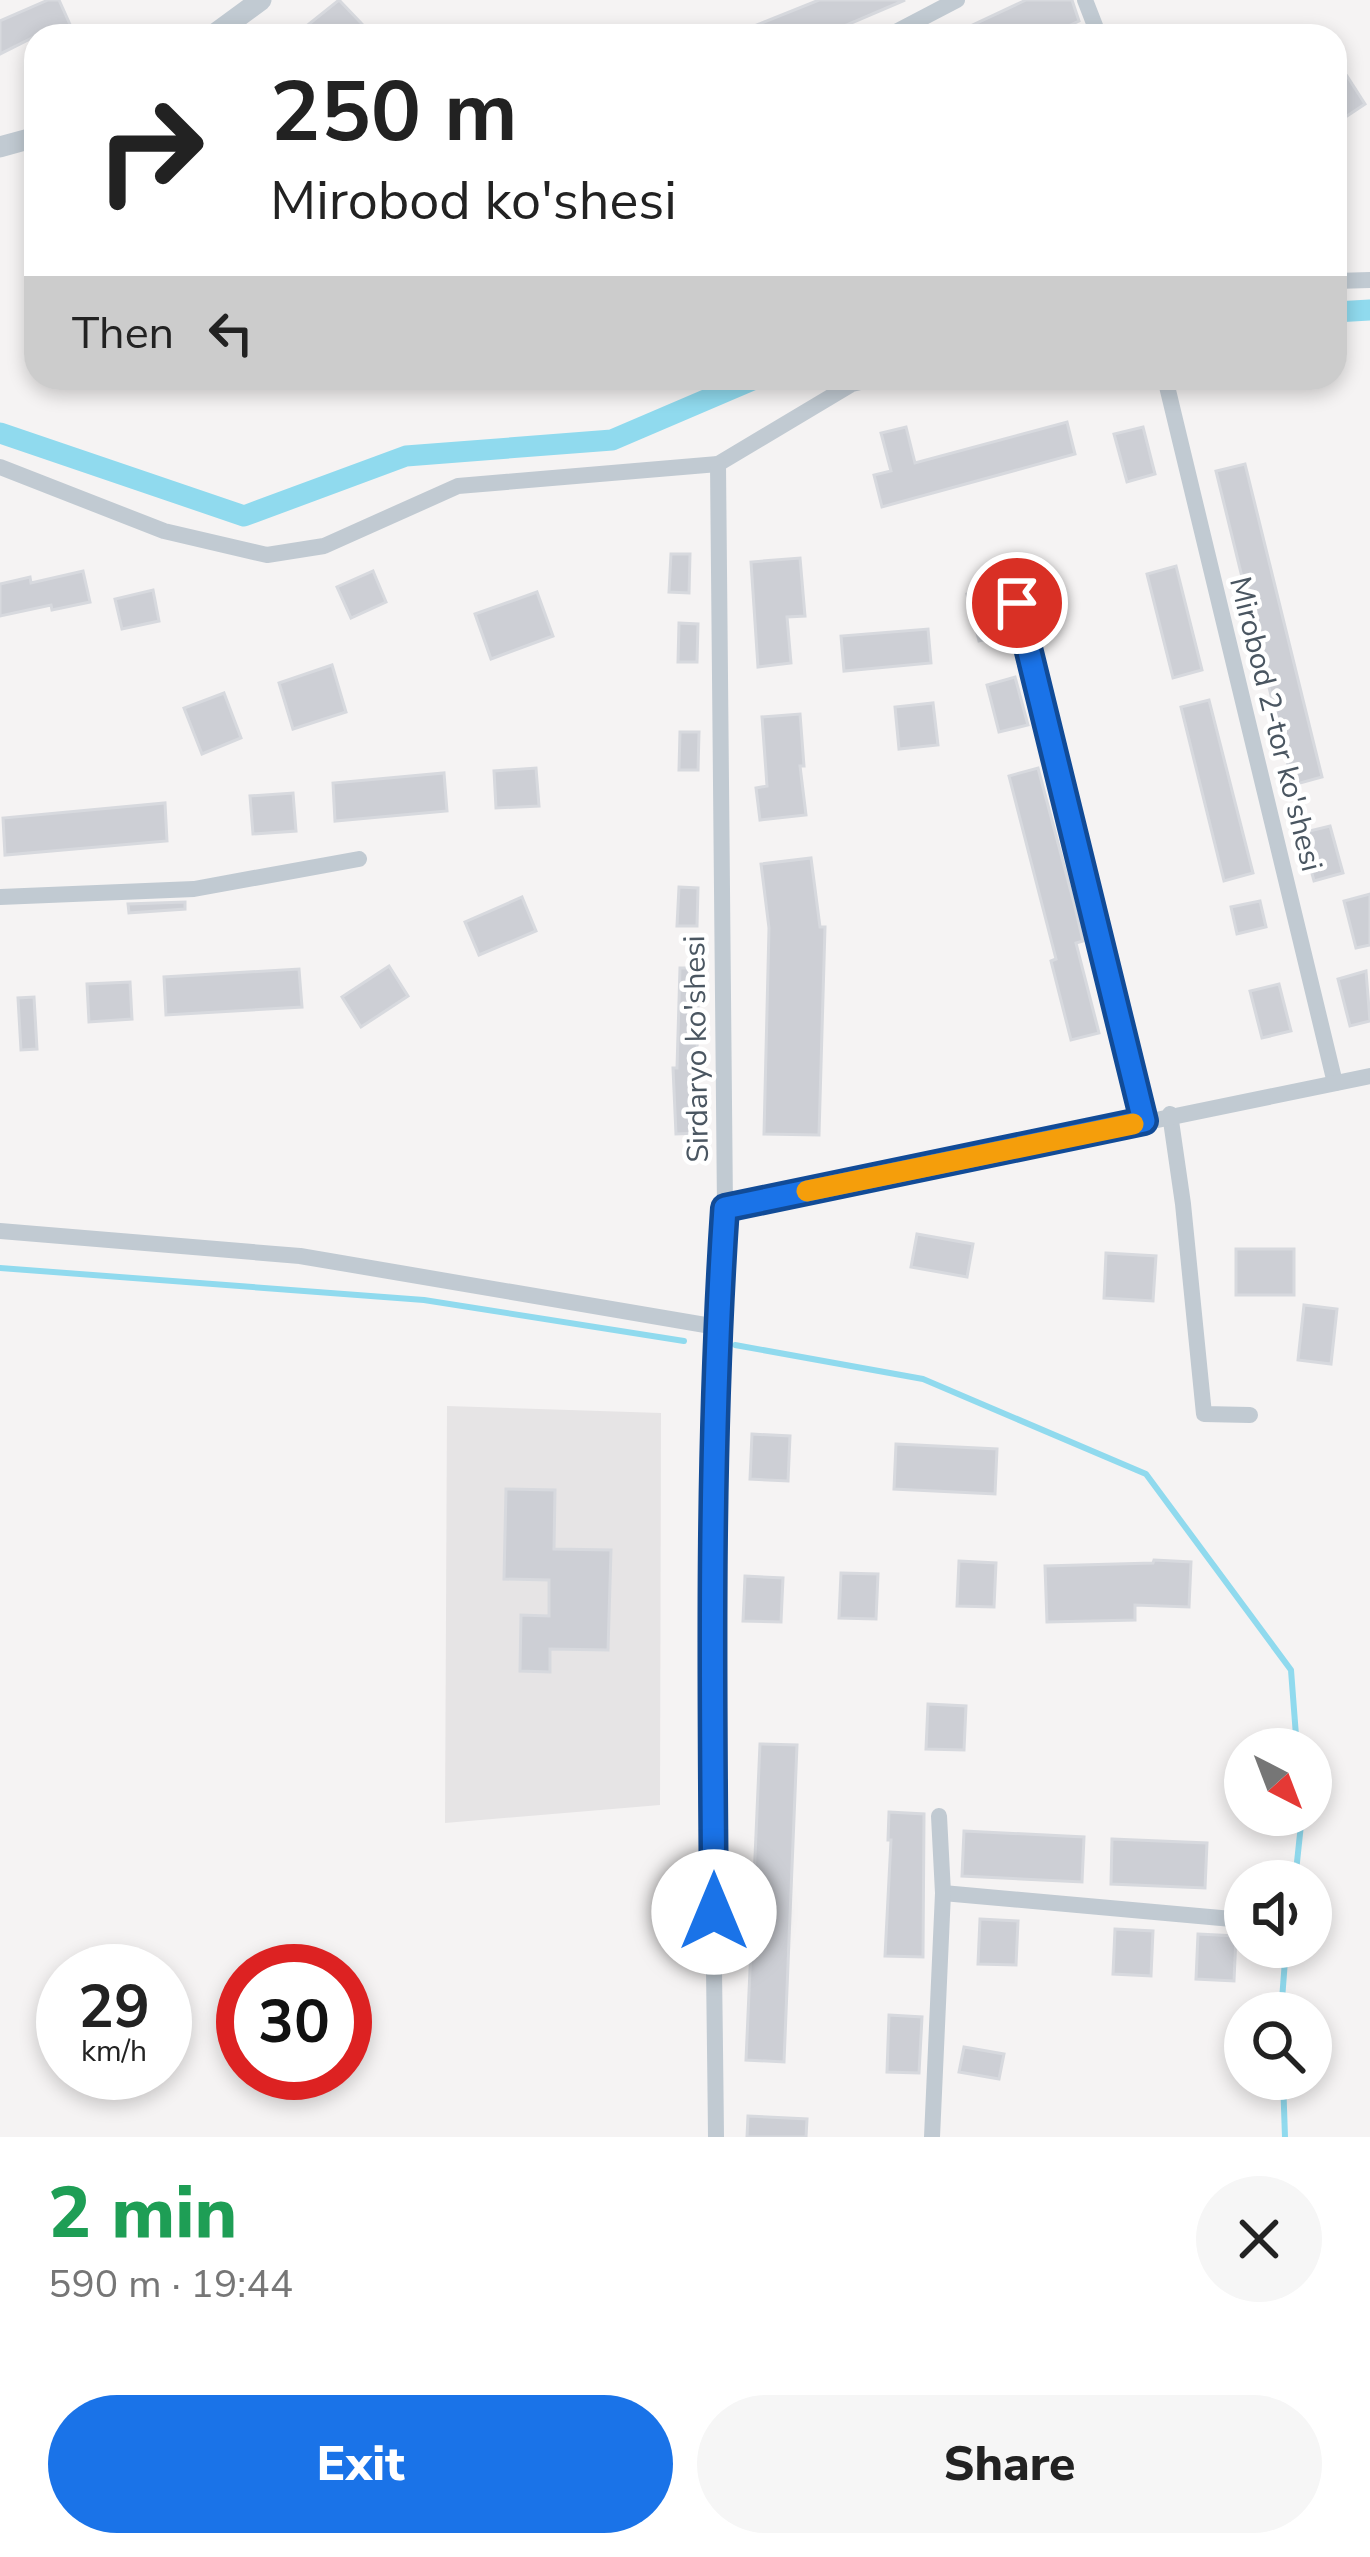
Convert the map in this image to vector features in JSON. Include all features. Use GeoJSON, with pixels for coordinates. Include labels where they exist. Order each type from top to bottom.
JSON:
{"type":"FeatureCollection","features":[{"type":"Feature","properties":{"kind":"street"},"geometry":{"type":"LineString","coordinates":[[236,24],[261,0]]}},
{"type":"Feature","properties":{"kind":"street"},"geometry":{"type":"LineString","coordinates":[[911,24],[958,0]]}},
{"type":"Feature","properties":{"kind":"street"},"geometry":{"type":"LineString","coordinates":[[0,467],[164,531],[267,555],[324,546],[458,486],[718,464],[844,390]]}},
{"type":"Feature","properties":{"kind":"street","name":"Mirobod 2-tor ko'shesi"},"geometry":{"type":"LineString","coordinates":[[1169,390],[1335,1083]]}},
{"type":"Feature","properties":{"kind":"street","name":"Sirdaryo ko'shesi"},"geometry":{"type":"LineString","coordinates":[[716,2137],[712,1598],[717,1327],[725,1208],[718,464]]}},
{"type":"Feature","properties":{"kind":"street"},"geometry":{"type":"LineString","coordinates":[[1017,603],[1144,1121]]}},
{"type":"Feature","properties":{"kind":"street"},"geometry":{"type":"LineString","coordinates":[[0,896],[194,890],[358,859]]}},
{"type":"Feature","properties":{"kind":"street"},"geometry":{"type":"LineString","coordinates":[[725,1208],[1370,1076]]}},
{"type":"Feature","properties":{"kind":"street"},"geometry":{"type":"LineString","coordinates":[[1170,1114],[1184,1204],[1204,1414],[1250,1415]]}},
{"type":"Feature","properties":{"kind":"street"},"geometry":{"type":"LineString","coordinates":[[0,1231],[300,1256],[717,1327]]}},
{"type":"Feature","properties":{"kind":"street"},"geometry":{"type":"LineString","coordinates":[[932,2137],[943,1893],[939,1816]]}},
{"type":"Feature","properties":{"kind":"street"},"geometry":{"type":"LineString","coordinates":[[943,1893],[1224,1918]]}},
{"type":"Feature","properties":{"kind":"shaded area"},"geometry":{"type":"Polygon","coordinates":[[[447,1406],[661,1413],[660,1805],[445,1823],[447,1406]]]}},
{"type":"Feature","properties":{"kind":"building"},"geometry":{"type":"Polygon","coordinates":[[[48,0],[59,0],[70,24],[24,24],[24,42],[0,54],[0,21],[48,0]]]}},
{"type":"Feature","properties":{"kind":"building"},"geometry":{"type":"Polygon","coordinates":[[[339,0],[362,24],[309,24],[339,0]]]}},
{"type":"Feature","properties":{"kind":"building"},"geometry":{"type":"Polygon","coordinates":[[[819,0],[905,0],[849,24],[759,24],[819,0]]]}},
{"type":"Feature","properties":{"kind":"building"},"geometry":{"type":"Polygon","coordinates":[[[1026,0],[1072,0],[1079,21],[1073,24],[975,24],[1026,0]]]}},
{"type":"Feature","properties":{"kind":"building"},"geometry":{"type":"Polygon","coordinates":[[[1347,76],[1365,104],[1347,116],[1347,76]]]}},
{"type":"Feature","properties":{"kind":"building"},"geometry":{"type":"Polygon","coordinates":[[[1067,422],[1075,454],[882,507],[874,475],[891,471],[881,433],[906,427],[915,463],[1067,422]]]}},
{"type":"Feature","properties":{"kind":"building"},"geometry":{"type":"Polygon","coordinates":[[[1143,427],[1155,474],[1127,482],[1114,434],[1143,427]]]}},
{"type":"Feature","properties":{"kind":"building"},"geometry":{"type":"Polygon","coordinates":[[[1245,464],[1322,777],[1293,785],[1216,471],[1245,464]]]}},
{"type":"Feature","properties":{"kind":"building"},"geometry":{"type":"Polygon","coordinates":[[[671,554],[690,554],[689,593],[669,592],[671,554]]]}},
{"type":"Feature","properties":{"kind":"building"},"geometry":{"type":"Polygon","coordinates":[[[800,558],[805,616],[787,617],[791,663],[758,667],[751,562],[800,558]]]}},
{"type":"Feature","properties":{"kind":"building"},"geometry":{"type":"Polygon","coordinates":[[[1176,566],[1202,670],[1173,678],[1147,574],[1176,566]]]}},
{"type":"Feature","properties":{"kind":"building"},"geometry":{"type":"Polygon","coordinates":[[[83,571],[90,602],[0,616],[0,584],[30,577],[31,583],[83,571]]]}},
{"type":"Feature","properties":{"kind":"building"},"geometry":{"type":"Polygon","coordinates":[[[373,571],[386,602],[351,618],[337,587],[373,571]]]}},
{"type":"Feature","properties":{"kind":"building"},"geometry":{"type":"Polygon","coordinates":[[[996,586],[1008,634],[979,641],[967,594],[996,586]]]}},
{"type":"Feature","properties":{"kind":"building"},"geometry":{"type":"Polygon","coordinates":[[[153,590],[159,621],[122,629],[115,599],[153,590]]]}},
{"type":"Feature","properties":{"kind":"building"},"geometry":{"type":"Polygon","coordinates":[[[537,592],[553,636],[491,659],[475,614],[537,592]]]}},
{"type":"Feature","properties":{"kind":"building"},"geometry":{"type":"Polygon","coordinates":[[[679,623],[698,624],[697,662],[678,662],[679,623]]]}},
{"type":"Feature","properties":{"kind":"building"},"geometry":{"type":"Polygon","coordinates":[[[928,629],[931,663],[844,671],[841,636],[928,629]]]}},
{"type":"Feature","properties":{"kind":"building"},"geometry":{"type":"Polygon","coordinates":[[[332,665],[346,712],[293,729],[279,683],[332,665]]]}},
{"type":"Feature","properties":{"kind":"building"},"geometry":{"type":"Polygon","coordinates":[[[1015,677],[1028,725],[999,732],[987,685],[1015,677]]]}},
{"type":"Feature","properties":{"kind":"building"},"geometry":{"type":"Polygon","coordinates":[[[224,693],[241,738],[202,754],[184,708],[224,693]]]}},
{"type":"Feature","properties":{"kind":"building"},"geometry":{"type":"Polygon","coordinates":[[[1209,700],[1253,873],[1224,881],[1181,707],[1209,700]]]}},
{"type":"Feature","properties":{"kind":"building"},"geometry":{"type":"Polygon","coordinates":[[[933,703],[938,745],[899,749],[895,707],[933,703]]]}},
{"type":"Feature","properties":{"kind":"building"},"geometry":{"type":"Polygon","coordinates":[[[800,714],[806,815],[760,820],[756,788],[767,786],[762,717],[800,714]]]}},
{"type":"Feature","properties":{"kind":"building"},"geometry":{"type":"Polygon","coordinates":[[[680,732],[699,732],[698,770],[679,770],[680,732]]]}},
{"type":"Feature","properties":{"kind":"building"},"geometry":{"type":"Polygon","coordinates":[[[536,768],[539,806],[496,808],[494,771],[536,768]]]}},
{"type":"Feature","properties":{"kind":"building"},"geometry":{"type":"Polygon","coordinates":[[[1038,768],[1083,941],[1076,943],[1099,1033],[1071,1040],[1051,961],[1056,959],[1009,776],[1038,768]]]}},
{"type":"Feature","properties":{"kind":"building"},"geometry":{"type":"Polygon","coordinates":[[[444,773],[447,811],[335,821],[333,783],[444,773]]]}},
{"type":"Feature","properties":{"kind":"building"},"geometry":{"type":"Polygon","coordinates":[[[293,793],[296,831],[253,834],[250,796],[293,793]]]}},
{"type":"Feature","properties":{"kind":"building"},"geometry":{"type":"Polygon","coordinates":[[[165,803],[167,841],[5,855],[3,818],[165,803]]]}},
{"type":"Feature","properties":{"kind":"building"},"geometry":{"type":"Polygon","coordinates":[[[1330,826],[1343,873],[1314,881],[1301,833],[1330,826]]]}},
{"type":"Feature","properties":{"kind":"building"},"geometry":{"type":"Polygon","coordinates":[[[811,858],[820,927],[825,927],[819,1135],[764,1134],[769,928],[761,864],[811,858]]]}},
{"type":"Feature","properties":{"kind":"building"},"geometry":{"type":"Polygon","coordinates":[[[679,887],[698,888],[697,926],[677,926],[679,887]]]}},
{"type":"Feature","properties":{"kind":"building"},"geometry":{"type":"Polygon","coordinates":[[[1370,894],[1370,945],[1356,948],[1344,901],[1370,894]]]}},
{"type":"Feature","properties":{"kind":"building"},"geometry":{"type":"Polygon","coordinates":[[[522,897],[536,931],[479,955],[465,922],[522,897]]]}},
{"type":"Feature","properties":{"kind":"building"},"geometry":{"type":"Polygon","coordinates":[[[1260,901],[1266,927],[1237,934],[1231,907],[1260,901]]]}},
{"type":"Feature","properties":{"kind":"building"},"geometry":{"type":"Polygon","coordinates":[[[185,902],[185,909],[129,913],[128,904],[185,902]]]}},
{"type":"Feature","properties":{"kind":"building"},"geometry":{"type":"Polygon","coordinates":[[[389,966],[408,996],[361,1027],[342,997],[389,966]]]}},
{"type":"Feature","properties":{"kind":"building"},"geometry":{"type":"Polygon","coordinates":[[[680,968],[699,968],[697,1052],[693,1052],[698,1133],[676,1134],[673,1068],[677,1068],[680,968]]]}},
{"type":"Feature","properties":{"kind":"building"},"geometry":{"type":"Polygon","coordinates":[[[299,969],[302,1007],[166,1015],[164,977],[299,969]]]}},
{"type":"Feature","properties":{"kind":"building"},"geometry":{"type":"Polygon","coordinates":[[[1366,971],[1370,1021],[1350,1026],[1338,979],[1366,971]]]}},
{"type":"Feature","properties":{"kind":"building"},"geometry":{"type":"Polygon","coordinates":[[[130,982],[132,1019],[89,1022],[87,984],[130,982]]]}},
{"type":"Feature","properties":{"kind":"building"},"geometry":{"type":"Polygon","coordinates":[[[1279,984],[1291,1031],[1262,1038],[1250,991],[1279,984]]]}},
{"type":"Feature","properties":{"kind":"building"},"geometry":{"type":"Polygon","coordinates":[[[34,997],[37,1049],[21,1050],[18,998],[34,997]]]}},
{"type":"Feature","properties":{"kind":"building"},"geometry":{"type":"Polygon","coordinates":[[[917,1234],[973,1244],[967,1277],[911,1267],[917,1234]]]}},
{"type":"Feature","properties":{"kind":"building"},"geometry":{"type":"Polygon","coordinates":[[[1236,1249],[1294,1249],[1294,1295],[1236,1295],[1236,1249]]]}},
{"type":"Feature","properties":{"kind":"building"},"geometry":{"type":"Polygon","coordinates":[[[1106,1253],[1156,1256],[1153,1301],[1104,1298],[1106,1253]]]}},
{"type":"Feature","properties":{"kind":"building"},"geometry":{"type":"Polygon","coordinates":[[[1304,1305],[1337,1309],[1331,1364],[1298,1360],[1304,1305]]]}},
{"type":"Feature","properties":{"kind":"building"},"geometry":{"type":"Polygon","coordinates":[[[752,1434],[790,1436],[788,1481],[750,1479],[752,1434]]]}},
{"type":"Feature","properties":{"kind":"building"},"geometry":{"type":"Polygon","coordinates":[[[896,1444],[997,1449],[995,1494],[894,1489],[896,1444]]]}},
{"type":"Feature","properties":{"kind":"building"},"geometry":{"type":"Polygon","coordinates":[[[506,1489],[555,1490],[554,1549],[611,1550],[608,1650],[550,1649],[550,1672],[520,1671],[521,1615],[549,1616],[549,1580],[504,1579],[506,1489]]]}},
{"type":"Feature","properties":{"kind":"building"},"geometry":{"type":"Polygon","coordinates":[[[959,1561],[996,1563],[994,1607],[957,1606],[959,1561]]]}},
{"type":"Feature","properties":{"kind":"building"},"geometry":{"type":"Polygon","coordinates":[[[1191,1562],[1189,1607],[1135,1605],[1135,1620],[1047,1622],[1045,1566],[1191,1562]]]}},
{"type":"Feature","properties":{"kind":"building"},"geometry":{"type":"Polygon","coordinates":[[[841,1573],[878,1574],[876,1619],[839,1618],[841,1573]]]}},
{"type":"Feature","properties":{"kind":"building"},"geometry":{"type":"Polygon","coordinates":[[[745,1576],[783,1578],[781,1622],[743,1621],[745,1576]]]}},
{"type":"Feature","properties":{"kind":"building"},"geometry":{"type":"Polygon","coordinates":[[[928,1704],[966,1706],[964,1750],[926,1749],[928,1704]]]}},
{"type":"Feature","properties":{"kind":"building"},"geometry":{"type":"Polygon","coordinates":[[[760,1744],[797,1745],[784,2062],[746,2060],[760,1744]]]}},
{"type":"Feature","properties":{"kind":"building"},"geometry":{"type":"Polygon","coordinates":[[[889,1812],[924,1814],[923,1957],[885,1956],[889,1812]]]}},
{"type":"Feature","properties":{"kind":"building"},"geometry":{"type":"Polygon","coordinates":[[[964,1831],[1084,1837],[1082,1882],[962,1876],[964,1831]]]}},
{"type":"Feature","properties":{"kind":"building"},"geometry":{"type":"Polygon","coordinates":[[[1112,1839],[1207,1843],[1205,1888],[1111,1884],[1112,1839]]]}},
{"type":"Feature","properties":{"kind":"building"},"geometry":{"type":"Polygon","coordinates":[[[980,1919],[1018,1921],[1016,1965],[978,1964],[980,1919]]]}},
{"type":"Feature","properties":{"kind":"building"},"geometry":{"type":"Polygon","coordinates":[[[1115,1929],[1153,1931],[1151,1976],[1113,1974],[1115,1929]]]}},
{"type":"Feature","properties":{"kind":"building"},"geometry":{"type":"Polygon","coordinates":[[[1198,1934],[1224,1935],[1224,1968],[1235,1968],[1234,1981],[1196,1979],[1198,1934]]]}},
{"type":"Feature","properties":{"kind":"building"},"geometry":{"type":"Polygon","coordinates":[[[889,2015],[922,2017],[919,2073],[887,2072],[889,2015]]]}},
{"type":"Feature","properties":{"kind":"building"},"geometry":{"type":"Polygon","coordinates":[[[964,2047],[1004,2054],[999,2079],[959,2072],[964,2047]]]}},
{"type":"Feature","properties":{"kind":"building"},"geometry":{"type":"Polygon","coordinates":[[[748,2116],[807,2119],[806,2137],[747,2137],[748,2116]]]}},
{"type":"Feature","properties":{"kind":"waterway"},"geometry":{"type":"LineString","coordinates":[[1347,311],[1370,310]]}},
{"type":"Feature","properties":{"kind":"waterway"},"geometry":{"type":"LineString","coordinates":[[0,433],[244,516],[406,456],[612,440],[729,390]]}},
{"type":"Feature","properties":{"kind":"waterway"},"geometry":{"type":"LineString","coordinates":[[0,1268],[424,1300],[684,1341]]}},
{"type":"Feature","properties":{"kind":"waterway"},"geometry":{"type":"LineString","coordinates":[[735,1345],[923,1379],[1146,1474],[1291,1670],[1295,1728]]}},
{"type":"Feature","properties":{"kind":"waterway"},"geometry":{"type":"LineString","coordinates":[[1297,1860],[1300,1836]]}},
{"type":"Feature","properties":{"kind":"waterway"},"geometry":{"type":"LineString","coordinates":[[1283,1992],[1284,1968]]}},
{"type":"Feature","properties":{"kind":"waterway"},"geometry":{"type":"LineString","coordinates":[[1284,2100],[1285,2137]]}},
{"type":"Feature","properties":{"kind":"slow traffic"},"geometry":{"type":"LineString","coordinates":[[807,1191],[1133,1124]]}},
{"type":"Feature","properties":{"kind":"route"},"geometry":{"type":"LineString","coordinates":[[714,1912],[712,1598],[717,1327],[725,1208],[1144,1121],[1017,603]]}}]}
